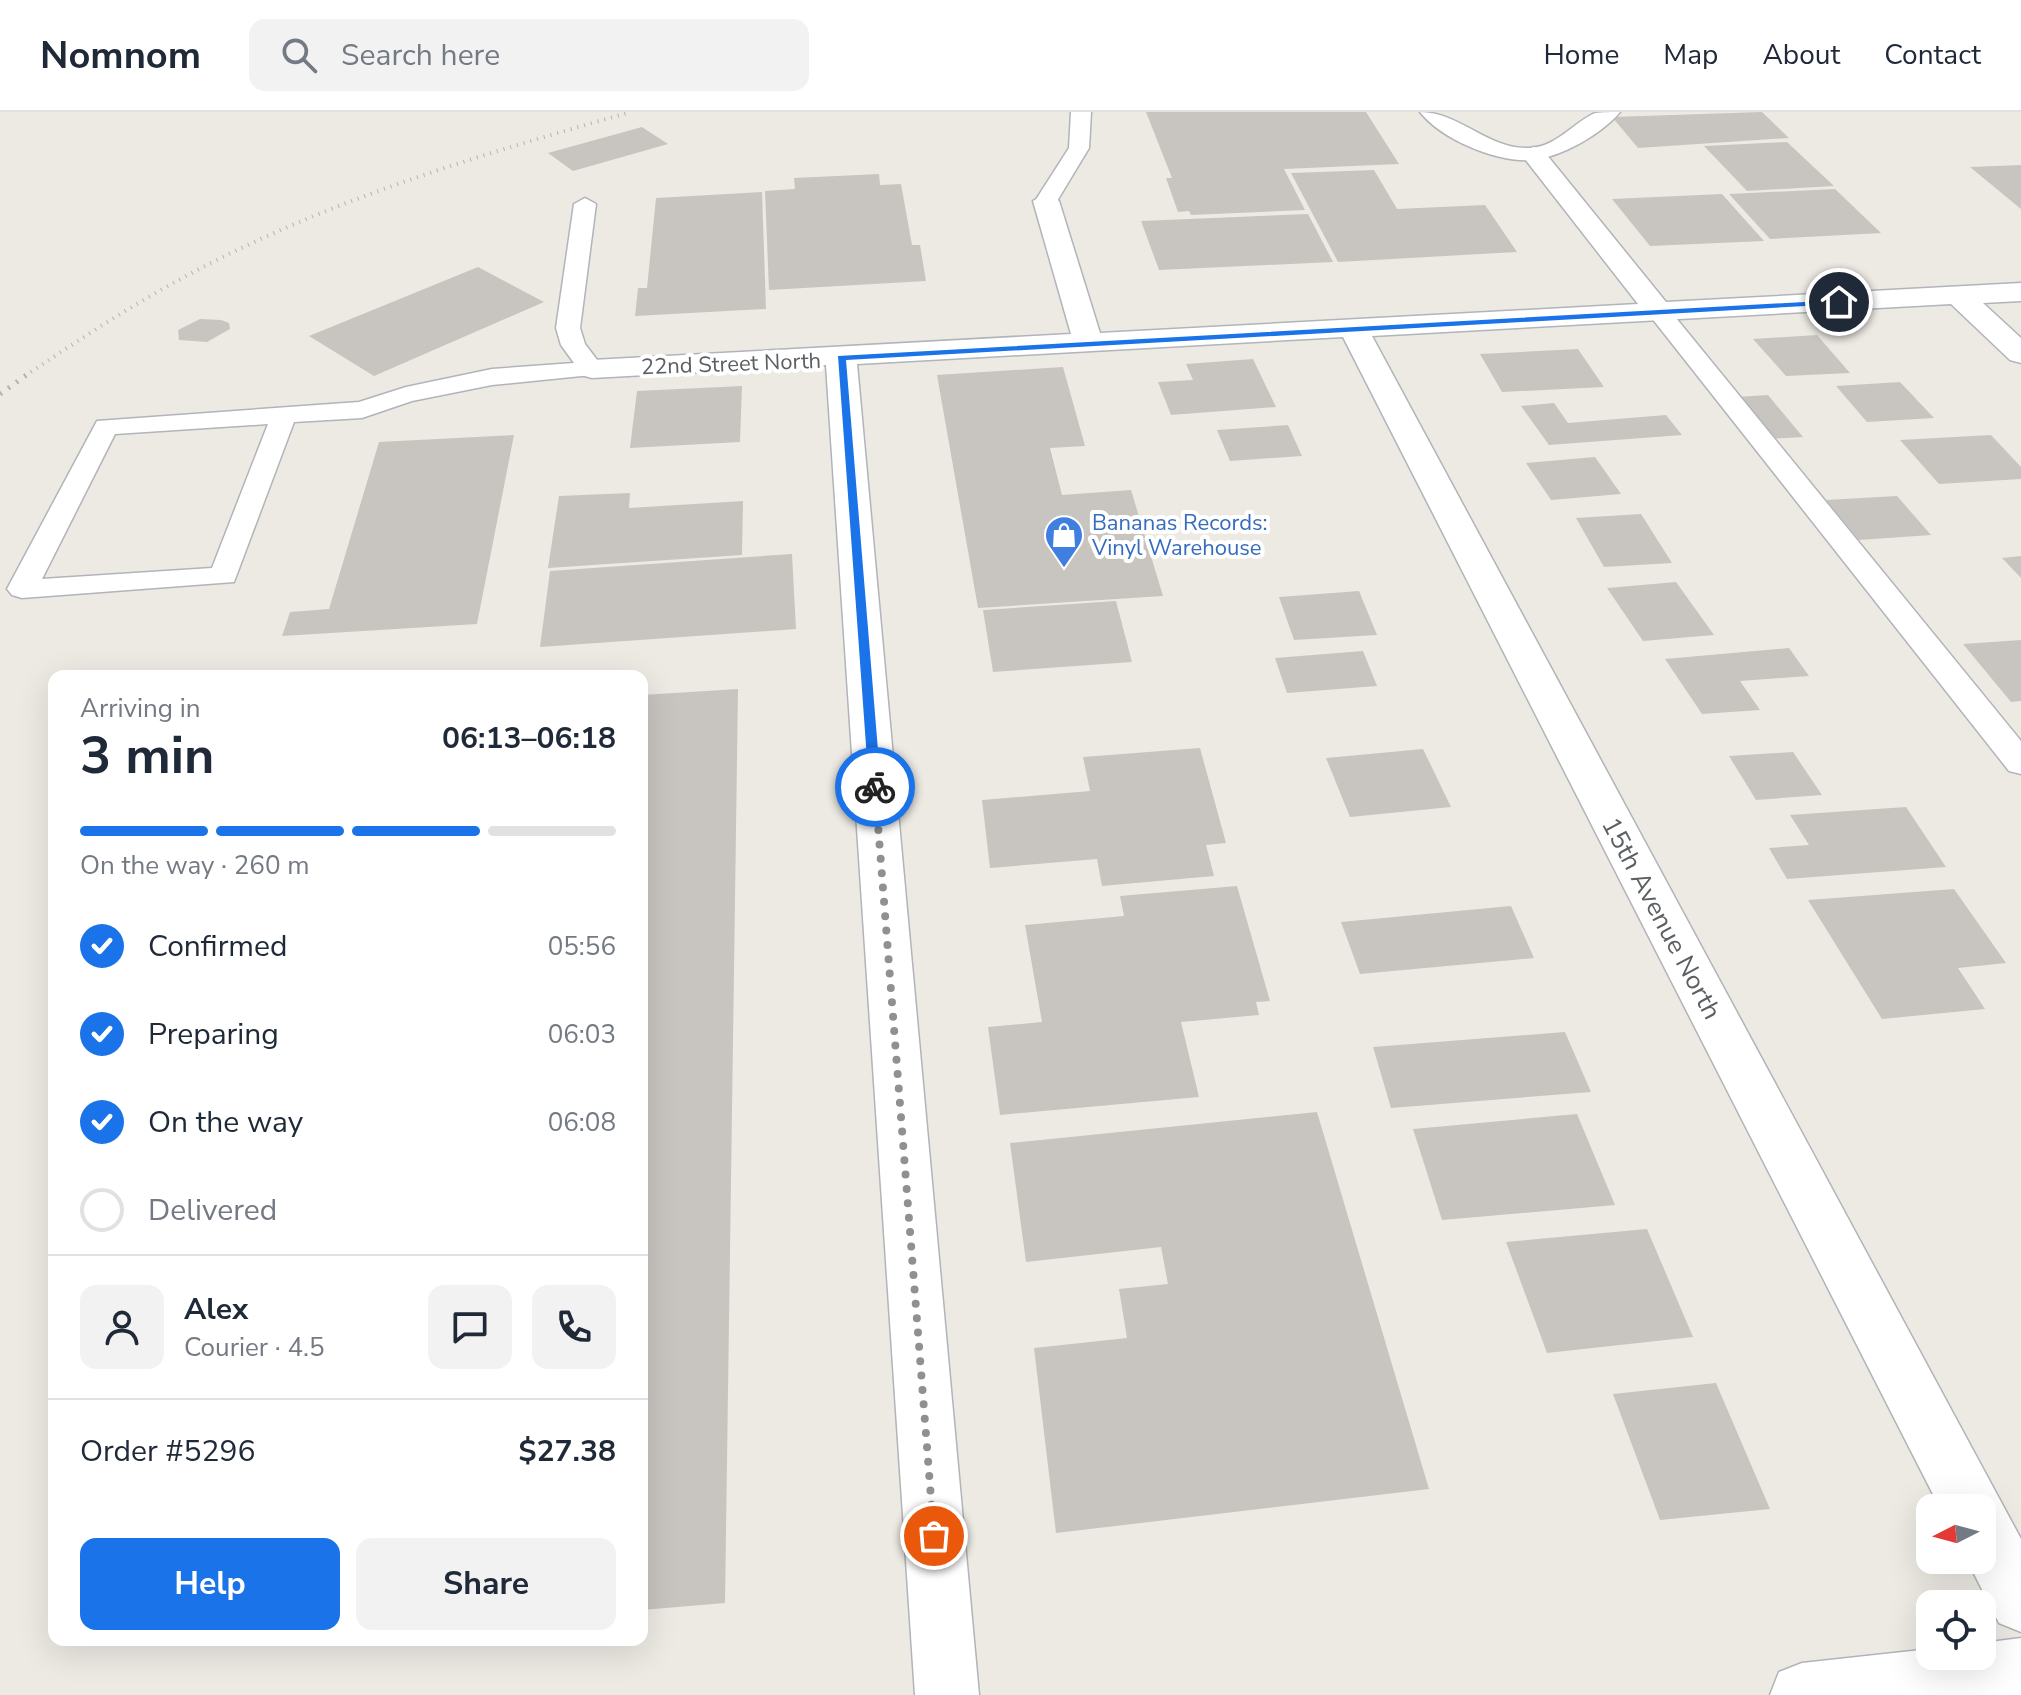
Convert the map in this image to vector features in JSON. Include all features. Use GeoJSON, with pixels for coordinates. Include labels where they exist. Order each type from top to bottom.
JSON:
{"type":"FeatureCollection","features":[{"type":"Feature","properties":{"kind":"street"},"geometry":{"type":"LineString","coordinates":[[1533,154],[1659,312]]}},
{"type":"Feature","properties":{"kind":"street"},"geometry":{"type":"LineString","coordinates":[[1046,201],[1088,342]]}},
{"type":"Feature","properties":{"kind":"street","name":"22nd Street North"},"geometry":{"type":"LineString","coordinates":[[592,369],[841,358],[2021,292]]}},
{"type":"Feature","properties":{"kind":"street"},"geometry":{"type":"LineString","coordinates":[[1959,296],[2021,354]]}},
{"type":"Feature","properties":{"kind":"street","name":"15th Avenue North"},"geometry":{"type":"LineString","coordinates":[[1353,328],[1965,1494]]}},
{"type":"Feature","properties":{"kind":"street"},"geometry":{"type":"LineString","coordinates":[[841,358],[947,1695]]}},
{"type":"Feature","properties":{"kind":"street"},"geometry":{"type":"LineString","coordinates":[[1996,1554],[2021,1601]]}},
{"type":"Feature","properties":{"kind":"street"},"geometry":{"type":"LineString","coordinates":[[1802,1695],[2021,1670]]}},
{"type":"Feature","properties":{"kind":"lane"},"geometry":{"type":"LineString","coordinates":[[1046,201],[1078,152],[1086,128],[1081,112]]}},
{"type":"Feature","properties":{"kind":"lane"},"geometry":{"type":"LineString","coordinates":[[1430,112],[1454,130],[1481,144],[1533,154],[1574,137],[1610,112]]}},
{"type":"Feature","properties":{"kind":"lane"},"geometry":{"type":"LineString","coordinates":[[585,204],[568,328],[573,345],[592,369]]}},
{"type":"Feature","properties":{"kind":"lane"},"geometry":{"type":"LineString","coordinates":[[1659,312],[2021,763]]}},
{"type":"Feature","properties":{"kind":"lane"},"geometry":{"type":"LineString","coordinates":[[284,415],[224,576],[22,589],[106,427],[284,415],[362,410],[406,395],[492,377],[592,369]]}},
{"type":"Feature","properties":{"kind":"building"},"geometry":{"type":"Polygon","coordinates":[[[1146,112],[1366,112],[1399,164],[1284,169],[1305,210],[1191,215],[1189,211],[1178,212],[1166,178],[1172,178],[1146,112]]]}},
{"type":"Feature","properties":{"kind":"building"},"geometry":{"type":"Polygon","coordinates":[[[1762,112],[1789,138],[1638,148],[1612,117],[1762,112]]]}},
{"type":"Feature","properties":{"kind":"building"},"geometry":{"type":"Polygon","coordinates":[[[642,127],[668,144],[573,171],[548,153],[642,127]]]}},
{"type":"Feature","properties":{"kind":"building"},"geometry":{"type":"Polygon","coordinates":[[[1787,142],[1834,186],[1747,191],[1704,146],[1787,142]]]}},
{"type":"Feature","properties":{"kind":"building"},"geometry":{"type":"Polygon","coordinates":[[[2021,165],[2021,209],[1970,167],[2021,165]]]}},
{"type":"Feature","properties":{"kind":"building"},"geometry":{"type":"Polygon","coordinates":[[[1374,170],[1397,209],[1485,205],[1517,252],[1338,262],[1291,173],[1374,170]]]}},
{"type":"Feature","properties":{"kind":"building"},"geometry":{"type":"Polygon","coordinates":[[[879,174],[880,185],[901,184],[912,245],[920,245],[926,281],[769,290],[765,191],[795,189],[794,178],[879,174]]]}},
{"type":"Feature","properties":{"kind":"building"},"geometry":{"type":"Polygon","coordinates":[[[1835,189],[1881,233],[1770,239],[1729,194],[1835,189]]]}},
{"type":"Feature","properties":{"kind":"building"},"geometry":{"type":"Polygon","coordinates":[[[762,192],[766,309],[635,316],[638,288],[647,288],[656,198],[762,192]]]}},
{"type":"Feature","properties":{"kind":"building"},"geometry":{"type":"Polygon","coordinates":[[[1722,194],[1764,241],[1650,246],[1612,199],[1722,194]]]}},
{"type":"Feature","properties":{"kind":"building"},"geometry":{"type":"Polygon","coordinates":[[[1308,214],[1333,262],[1159,270],[1141,221],[1308,214]]]}},
{"type":"Feature","properties":{"kind":"building"},"geometry":{"type":"Polygon","coordinates":[[[478,267],[544,302],[374,376],[309,336],[478,267]]]}},
{"type":"Feature","properties":{"kind":"building"},"geometry":{"type":"Polygon","coordinates":[[[200,319],[221,320],[229,323],[230,329],[207,342],[179,340],[178,330],[200,319]]]}},
{"type":"Feature","properties":{"kind":"building"},"geometry":{"type":"Polygon","coordinates":[[[1817,335],[1850,373],[1786,376],[1753,339],[1817,335]]]}},
{"type":"Feature","properties":{"kind":"building"},"geometry":{"type":"Polygon","coordinates":[[[1578,349],[1604,387],[1502,392],[1480,354],[1578,349]]]}},
{"type":"Feature","properties":{"kind":"building"},"geometry":{"type":"Polygon","coordinates":[[[1253,359],[1276,407],[1171,415],[1158,382],[1193,380],[1186,364],[1253,359]]]}},
{"type":"Feature","properties":{"kind":"building"},"geometry":{"type":"Polygon","coordinates":[[[1063,367],[1085,446],[1050,448],[1062,495],[1131,490],[1163,596],[978,608],[937,375],[1063,367]]]}},
{"type":"Feature","properties":{"kind":"building"},"geometry":{"type":"Polygon","coordinates":[[[1900,382],[1934,418],[1867,422],[1836,386],[1900,382]]]}},
{"type":"Feature","properties":{"kind":"building"},"geometry":{"type":"Polygon","coordinates":[[[742,386],[740,442],[630,448],[637,391],[742,386]]]}},
{"type":"Feature","properties":{"kind":"building"},"geometry":{"type":"Polygon","coordinates":[[[1768,395],[1803,437],[1769,439],[1736,397],[1768,395]]]}},
{"type":"Feature","properties":{"kind":"building"},"geometry":{"type":"Polygon","coordinates":[[[1554,403],[1568,423],[1666,415],[1682,435],[1549,445],[1521,406],[1554,403]]]}},
{"type":"Feature","properties":{"kind":"building"},"geometry":{"type":"Polygon","coordinates":[[[1288,425],[1302,456],[1230,461],[1217,430],[1288,425]]]}},
{"type":"Feature","properties":{"kind":"building"},"geometry":{"type":"Polygon","coordinates":[[[514,435],[477,624],[282,636],[290,612],[329,609],[379,442],[514,435]]]}},
{"type":"Feature","properties":{"kind":"building"},"geometry":{"type":"Polygon","coordinates":[[[1991,435],[2021,467],[2021,479],[1939,484],[1900,440],[1991,435]]]}},
{"type":"Feature","properties":{"kind":"building"},"geometry":{"type":"Polygon","coordinates":[[[1595,457],[1621,494],[1551,500],[1526,463],[1595,457]]]}},
{"type":"Feature","properties":{"kind":"building"},"geometry":{"type":"Polygon","coordinates":[[[630,493],[629,508],[743,501],[742,555],[548,568],[559,496],[630,493]]]}},
{"type":"Feature","properties":{"kind":"building"},"geometry":{"type":"Polygon","coordinates":[[[1897,496],[1931,535],[1859,540],[1826,500],[1897,496]]]}},
{"type":"Feature","properties":{"kind":"building"},"geometry":{"type":"Polygon","coordinates":[[[1641,514],[1672,563],[1604,567],[1576,518],[1641,514]]]}},
{"type":"Feature","properties":{"kind":"building"},"geometry":{"type":"Polygon","coordinates":[[[792,554],[796,629],[540,647],[550,571],[792,554]]]}},
{"type":"Feature","properties":{"kind":"building"},"geometry":{"type":"Polygon","coordinates":[[[2021,556],[2021,578],[2002,558],[2021,556]]]}},
{"type":"Feature","properties":{"kind":"building"},"geometry":{"type":"Polygon","coordinates":[[[1676,582],[1714,635],[1643,641],[1607,588],[1676,582]]]}},
{"type":"Feature","properties":{"kind":"building"},"geometry":{"type":"Polygon","coordinates":[[[1359,591],[1377,635],[1294,640],[1279,597],[1359,591]]]}},
{"type":"Feature","properties":{"kind":"building"},"geometry":{"type":"Polygon","coordinates":[[[1116,601],[1132,662],[993,672],[983,610],[1116,601]]]}},
{"type":"Feature","properties":{"kind":"building"},"geometry":{"type":"Polygon","coordinates":[[[2021,640],[2021,701],[2011,702],[1963,644],[2021,640]]]}},
{"type":"Feature","properties":{"kind":"building"},"geometry":{"type":"Polygon","coordinates":[[[1789,648],[1809,676],[1740,681],[1760,710],[1702,714],[1665,659],[1789,648]]]}},
{"type":"Feature","properties":{"kind":"building"},"geometry":{"type":"Polygon","coordinates":[[[1363,651],[1377,686],[1287,693],[1275,658],[1363,651]]]}},
{"type":"Feature","properties":{"kind":"building"},"geometry":{"type":"Polygon","coordinates":[[[738,689],[725,1603],[648,1609],[648,695],[738,689]]]}},
{"type":"Feature","properties":{"kind":"building"},"geometry":{"type":"Polygon","coordinates":[[[1200,748],[1226,843],[1206,845],[1214,876],[1102,886],[1097,859],[990,868],[982,800],[1090,791],[1083,757],[1200,748]]]}},
{"type":"Feature","properties":{"kind":"building"},"geometry":{"type":"Polygon","coordinates":[[[1423,749],[1451,807],[1350,817],[1326,758],[1423,749]]]}},
{"type":"Feature","properties":{"kind":"building"},"geometry":{"type":"Polygon","coordinates":[[[1793,752],[1822,795],[1756,800],[1729,756],[1793,752]]]}},
{"type":"Feature","properties":{"kind":"building"},"geometry":{"type":"Polygon","coordinates":[[[1906,807],[1946,867],[1787,879],[1769,848],[1809,845],[1790,815],[1906,807]]]}},
{"type":"Feature","properties":{"kind":"building"},"geometry":{"type":"Polygon","coordinates":[[[1237,886],[1270,1001],[1256,1002],[1259,1015],[1181,1022],[1199,1097],[1000,1115],[988,1027],[1042,1022],[1025,925],[1124,916],[1120,896],[1237,886]]]}},
{"type":"Feature","properties":{"kind":"building"},"geometry":{"type":"Polygon","coordinates":[[[1954,889],[2006,963],[1958,968],[1985,1009],[1882,1019],[1808,900],[1954,889]]]}},
{"type":"Feature","properties":{"kind":"building"},"geometry":{"type":"Polygon","coordinates":[[[1511,906],[1534,958],[1360,974],[1341,922],[1511,906]]]}},
{"type":"Feature","properties":{"kind":"building"},"geometry":{"type":"Polygon","coordinates":[[[1565,1032],[1591,1092],[1391,1108],[1373,1047],[1565,1032]]]}},
{"type":"Feature","properties":{"kind":"building"},"geometry":{"type":"Polygon","coordinates":[[[1317,1112],[1429,1489],[1056,1533],[1034,1348],[1127,1338],[1119,1289],[1168,1284],[1161,1247],[1026,1262],[1010,1143],[1317,1112]]]}},
{"type":"Feature","properties":{"kind":"building"},"geometry":{"type":"Polygon","coordinates":[[[1577,1114],[1615,1205],[1442,1220],[1413,1129],[1577,1114]]]}},
{"type":"Feature","properties":{"kind":"building"},"geometry":{"type":"Polygon","coordinates":[[[1647,1229],[1693,1337],[1547,1353],[1506,1242],[1647,1229]]]}},
{"type":"Feature","properties":{"kind":"building"},"geometry":{"type":"Polygon","coordinates":[[[1716,1383],[1770,1509],[1660,1520],[1613,1394],[1716,1383]]]}},
{"type":"Feature","properties":{"kind":"railway"},"geometry":{"type":"LineString","coordinates":[[27,374],[164,288],[263,238],[418,177],[631,112]]}},
{"type":"Feature","properties":{"kind":"railway"},"geometry":{"type":"LineString","coordinates":[[0,394],[27,374]]}},
{"type":"Feature","properties":{"kind":"way so far"},"geometry":{"type":"LineString","coordinates":[[875,787],[934,1536]]}},
{"type":"Feature","properties":{"kind":"place","name":"Bananas Records: Vinyl Warehouse"},"geometry":{"type":"Point","coordinates":[1064,569]}},
{"type":"Feature","properties":{"kind":"route"},"geometry":{"type":"LineString","coordinates":[[875,787],[841,358],[1839,302]]}}]}
